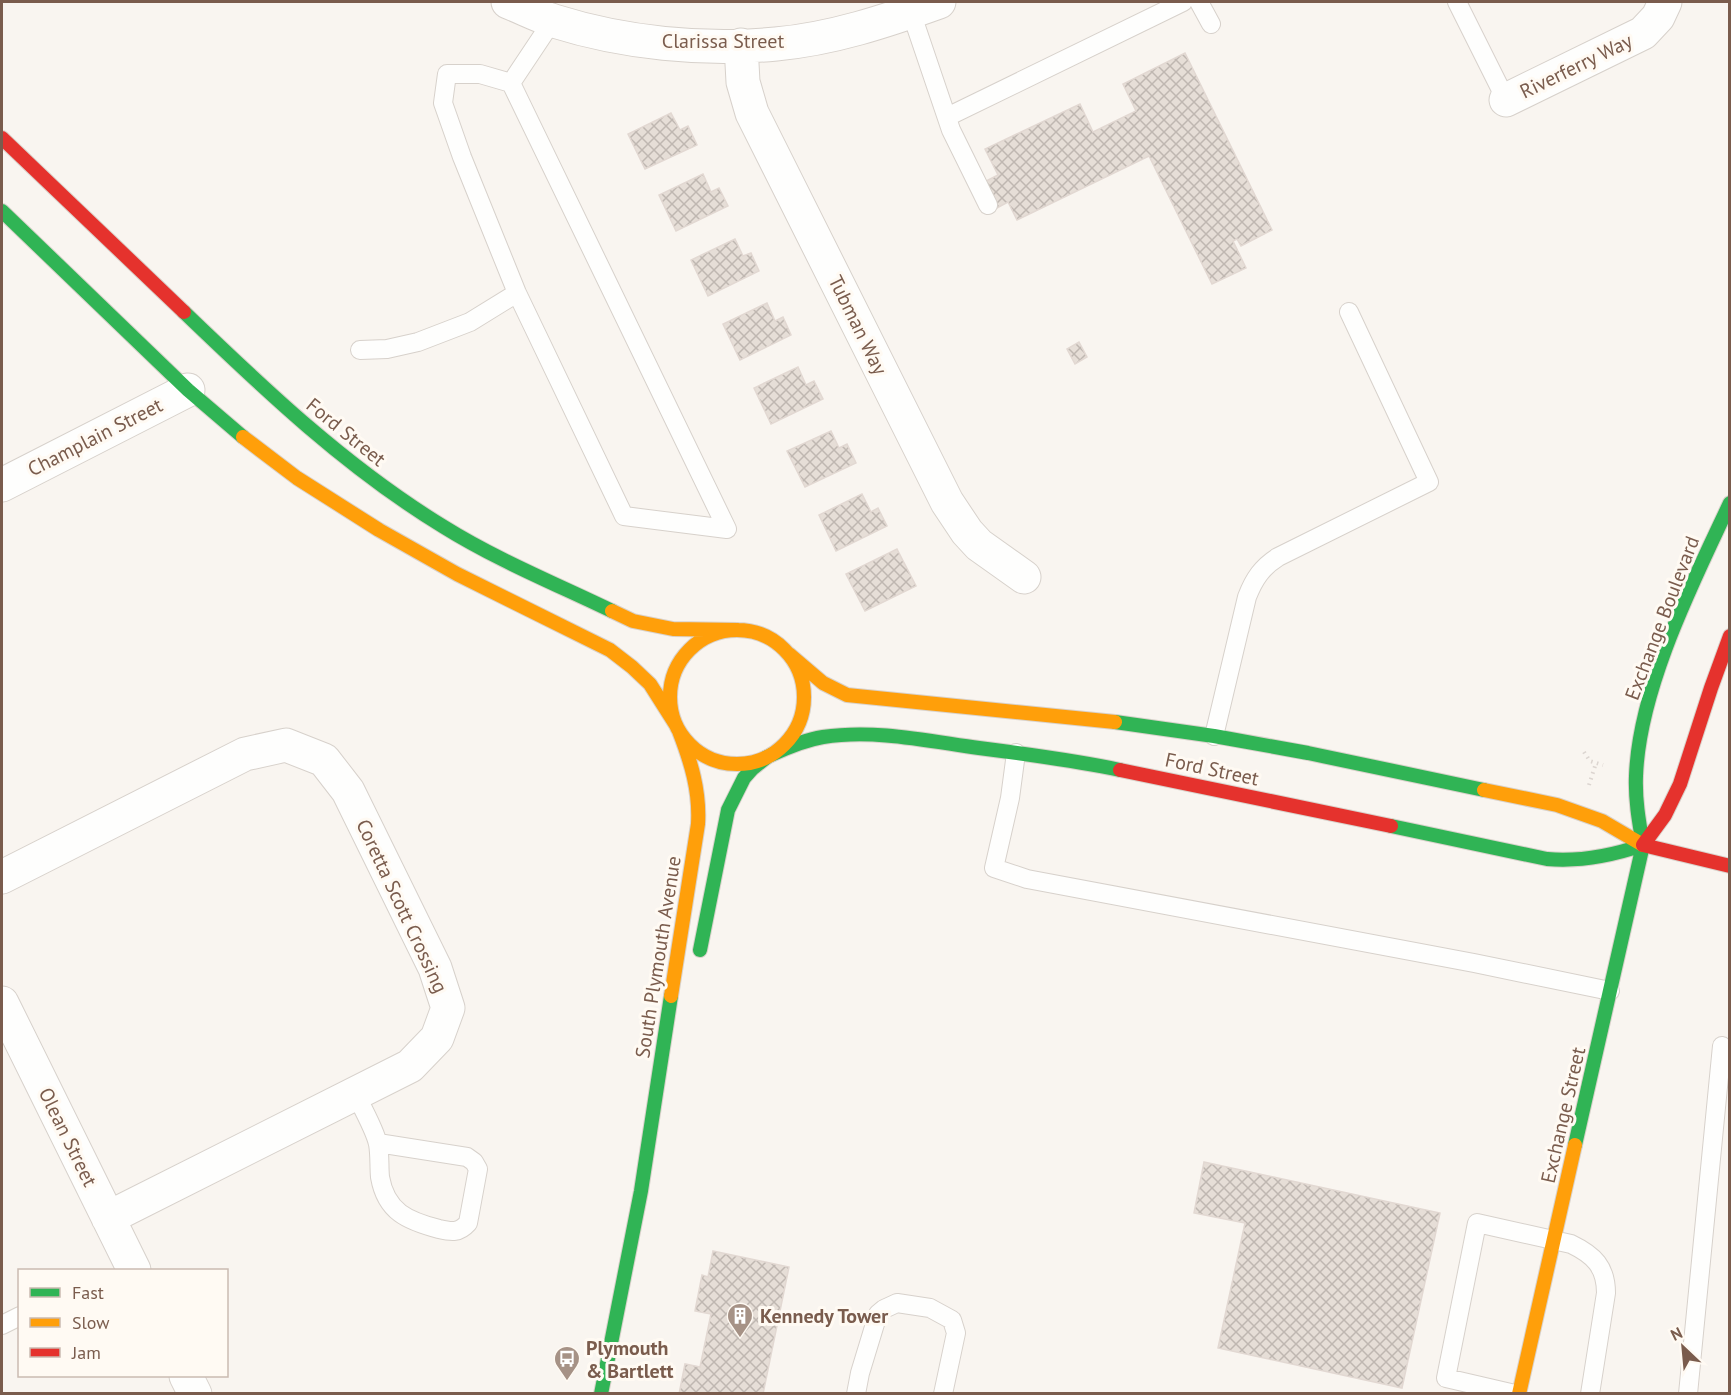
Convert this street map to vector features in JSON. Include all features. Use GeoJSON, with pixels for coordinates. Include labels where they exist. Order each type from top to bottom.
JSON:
{"type":"FeatureCollection","features":[{"type":"Feature","properties":{"kind":"main road","name":"Ford Street"},"geometry":{"type":"LineString","coordinates":[[2,138],[221,348],[306,426],[354,466],[408,504],[445,528],[503,559],[633,621],[673,629],[738,630]]}},
{"type":"Feature","properties":{"kind":"main road"},"geometry":{"type":"LineString","coordinates":[[2,211],[188,390],[250,443],[297,478],[379,530],[457,574],[610,650],[650,684],[678,728],[696,750],[706,757],[717,761],[744,764],[769,756],[785,744],[793,735],[803,710],[804,696],[801,677],[796,665],[789,654],[768,638],[757,633],[738,630],[714,634],[697,644],[683,657],[677,667],[671,685],[671,709],[678,728]]}},
{"type":"Feature","properties":{"kind":"main road","name":"Exchange Boulevard"},"geometry":{"type":"LineString","coordinates":[[1643,845],[1636,806],[1636,791],[1640,740],[1651,694],[1696,575],[1730,503]]}},
{"type":"Feature","properties":{"kind":"main road"},"geometry":{"type":"LineString","coordinates":[[1643,845],[1665,815],[1680,784],[1730,636]]}},
{"type":"Feature","properties":{"kind":"main road","name":"Ford Street"},"geometry":{"type":"LineString","coordinates":[[789,654],[807,672],[826,686],[858,697],[1101,720],[1214,736],[1308,753],[1572,809],[1602,821],[1643,845],[1730,866]]}},
{"type":"Feature","properties":{"kind":"main road","name":"South Plymouth Avenue"},"geometry":{"type":"LineString","coordinates":[[601,1394],[641,1191],[698,824],[700,806],[696,777],[678,728]]}},
{"type":"Feature","properties":{"kind":"main road","name":"Ford Street"},"geometry":{"type":"LineString","coordinates":[[769,756],[824,736],[892,737],[1106,767],[1547,859],[1589,860],[1643,845]]}},
{"type":"Feature","properties":{"kind":"main road","name":"South Plymouth Avenue"},"geometry":{"type":"LineString","coordinates":[[698,960],[728,810],[744,778],[769,756]]}},
{"type":"Feature","properties":{"kind":"main road","name":"Exchange Street"},"geometry":{"type":"LineString","coordinates":[[1517,1394],[1555,1240],[1643,845]]}},
{"type":"Feature","properties":{"kind":"main road","name":"South Plymouth Avenue"},"geometry":{"type":"LineString","coordinates":[[641,1191],[674,1063]]}},
{"type":"Feature","properties":{"kind":"street","name":"Clarissa Street"},"geometry":{"type":"LineString","coordinates":[[511,2],[553,20],[604,34],[645,41],[709,45],[776,44],[809,39],[877,23],[925,7]]}},
{"type":"Feature","properties":{"kind":"street","name":"Riverferry Way"},"geometry":{"type":"LineString","coordinates":[[1506,100],[1643,33],[1658,17],[1665,2]]}},
{"type":"Feature","properties":{"kind":"street","name":"Tubman Way"},"geometry":{"type":"LineString","coordinates":[[741,45],[742,82],[752,112],[947,502],[967,532],[979,545],[1024,577]]}},
{"type":"Feature","properties":{"kind":"street","name":"Champlain Street"},"geometry":{"type":"LineString","coordinates":[[2,484],[188,390]]}},
{"type":"Feature","properties":{"kind":"street","name":"Coretta Scott Crossing"},"geometry":{"type":"LineString","coordinates":[[2,877],[245,754],[286,746],[324,760],[348,791],[435,968],[448,1008],[437,1038],[410,1066],[108,1218]]}},
{"type":"Feature","properties":{"kind":"street","name":"Olean Street"},"geometry":{"type":"LineString","coordinates":[[2,1004],[9,1038],[108,1218],[126,1268]]}},
{"type":"Feature","properties":{"kind":"street"},"geometry":{"type":"LineString","coordinates":[[186,1377],[195,1394]]}},
{"type":"Feature","properties":{"kind":"lane"},"geometry":{"type":"LineString","coordinates":[[947,117],[1183,2]]}},
{"type":"Feature","properties":{"kind":"lane"},"geometry":{"type":"LineString","coordinates":[[1200,2],[1211,24]]}},
{"type":"Feature","properties":{"kind":"lane"},"geometry":{"type":"LineString","coordinates":[[1457,2],[1506,100]]}},
{"type":"Feature","properties":{"kind":"lane"},"geometry":{"type":"LineString","coordinates":[[925,7],[947,117],[988,205]]}},
{"type":"Feature","properties":{"kind":"lane"},"geometry":{"type":"LineString","coordinates":[[511,83],[553,20]]}},
{"type":"Feature","properties":{"kind":"lane"},"geometry":{"type":"LineString","coordinates":[[447,74],[480,74],[511,83],[727,529],[624,516],[517,293],[462,157],[443,103],[447,74]]}},
{"type":"Feature","properties":{"kind":"lane"},"geometry":{"type":"LineString","coordinates":[[360,350],[387,349],[418,342],[470,322],[517,293]]}},
{"type":"Feature","properties":{"kind":"lane"},"geometry":{"type":"LineString","coordinates":[[1214,736],[1247,597],[1261,570],[1278,556],[1429,482],[1348,312]]}},
{"type":"Feature","properties":{"kind":"lane"},"geometry":{"type":"LineString","coordinates":[[1016,753],[1010,798],[994,868],[1027,879],[1611,991]]}},
{"type":"Feature","properties":{"kind":"lane"},"geometry":{"type":"LineString","coordinates":[[1688,1394],[1722,1046]]}},
{"type":"Feature","properties":{"kind":"lane"},"geometry":{"type":"LineString","coordinates":[[355,1093],[378,1143],[381,1180],[388,1199],[397,1212],[414,1222],[453,1231],[463,1229],[468,1223],[478,1169],[474,1161],[467,1157],[378,1143]]}},
{"type":"Feature","properties":{"kind":"lane"},"geometry":{"type":"LineString","coordinates":[[1517,1394],[1446,1378],[1477,1223],[1571,1244],[1585,1250],[1595,1259],[1603,1272],[1606,1293],[1590,1394]]}},
{"type":"Feature","properties":{"kind":"lane"},"geometry":{"type":"LineString","coordinates":[[856,1394],[878,1314],[897,1303],[930,1308],[952,1320],[956,1333],[943,1394]]}},
{"type":"Feature","properties":{"kind":"lane"},"geometry":{"type":"LineString","coordinates":[[2,1325],[18,1317]]}},
{"type":"Feature","properties":{"kind":"path"},"geometry":{"type":"LineString","coordinates":[[1584,752],[1590,761],[1603,765]]}},
{"type":"Feature","properties":{"kind":"path"},"geometry":{"type":"LineString","coordinates":[[1588,785],[1596,762]]}},
{"type":"Feature","properties":{"kind":"building"},"geometry":{"type":"Polygon","coordinates":[[[1185,53],[1272,230],[1241,246],[1237,239],[1233,241],[1246,268],[1212,284],[1149,156],[1017,220],[1008,202],[997,208],[984,182],[998,175],[985,149],[1080,104],[1093,132],[1136,111],[1123,84],[1185,53]]]}},
{"type":"Feature","properties":{"kind":"building"},"geometry":{"type":"Polygon","coordinates":[[[671,113],[680,130],[688,126],[697,145],[645,169],[628,134],[671,113]]]}},
{"type":"Feature","properties":{"kind":"building"},"geometry":{"type":"Polygon","coordinates":[[[703,174],[711,192],[719,188],[728,206],[676,231],[659,195],[703,174]]]}},
{"type":"Feature","properties":{"kind":"building"},"geometry":{"type":"Polygon","coordinates":[[[735,239],[743,256],[751,253],[759,271],[708,296],[691,260],[735,239]]]}},
{"type":"Feature","properties":{"kind":"building"},"geometry":{"type":"Polygon","coordinates":[[[767,303],[775,321],[783,317],[791,335],[740,360],[723,324],[767,303]]]}},
{"type":"Feature","properties":{"kind":"building"},"geometry":{"type":"Polygon","coordinates":[[[1079,342],[1087,357],[1075,364],[1067,349],[1079,342]]]}},
{"type":"Feature","properties":{"kind":"building"},"geometry":{"type":"Polygon","coordinates":[[[798,367],[806,385],[814,381],[823,399],[771,424],[754,388],[798,367]]]}},
{"type":"Feature","properties":{"kind":"building"},"geometry":{"type":"Polygon","coordinates":[[[831,431],[839,448],[847,444],[856,463],[805,487],[787,451],[831,431]]]}},
{"type":"Feature","properties":{"kind":"building"},"geometry":{"type":"Polygon","coordinates":[[[862,494],[871,512],[878,508],[887,526],[836,551],[819,515],[862,494]]]}},
{"type":"Feature","properties":{"kind":"building"},"geometry":{"type":"Polygon","coordinates":[[[897,549],[916,586],[865,611],[846,574],[897,549]]]}},
{"type":"Feature","properties":{"kind":"building"},"geometry":{"type":"Polygon","coordinates":[[[1204,1162],[1440,1213],[1402,1388],[1218,1348],[1245,1223],[1194,1213],[1204,1162]]]}},
{"type":"Feature","properties":{"kind":"building","name":"Kennedy Tower"},"geometry":{"type":"Polygon","coordinates":[[[713,1251],[789,1267],[763,1394],[679,1394],[685,1364],[700,1367],[711,1314],[695,1311],[702,1275],[708,1277],[713,1251]]]}},
{"type":"Feature","properties":{"kind":"traffic: fast"},"geometry":{"type":"LineString","coordinates":[[2,211],[188,390],[243,437]]}},
{"type":"Feature","properties":{"kind":"traffic: fast"},"geometry":{"type":"LineString","coordinates":[[184,312],[308,427],[340,454],[408,504],[485,550],[612,611]]}},
{"type":"Feature","properties":{"kind":"traffic: fast"},"geometry":{"type":"LineString","coordinates":[[1643,845],[1636,776],[1639,742],[1647,707],[1670,636],[1730,503]]}},
{"type":"Feature","properties":{"kind":"traffic: fast"},"geometry":{"type":"LineString","coordinates":[[1115,722],[1214,736],[1308,753],[1484,790]]}},
{"type":"Feature","properties":{"kind":"traffic: fast"},"geometry":{"type":"LineString","coordinates":[[771,755],[810,740],[862,734],[921,739],[1120,770]]}},
{"type":"Feature","properties":{"kind":"traffic: fast"},"geometry":{"type":"LineString","coordinates":[[700,950],[728,810],[744,778],[767,757]]}},
{"type":"Feature","properties":{"kind":"traffic: fast"},"geometry":{"type":"LineString","coordinates":[[1391,826],[1547,859],[1572,860],[1596,857],[1643,845]]}},
{"type":"Feature","properties":{"kind":"traffic: fast"},"geometry":{"type":"LineString","coordinates":[[1575,1145],[1643,845]]}},
{"type":"Feature","properties":{"kind":"traffic: fast"},"geometry":{"type":"LineString","coordinates":[[601,1394],[641,1191],[671,996]]}},
{"type":"Feature","properties":{"kind":"traffic: slow"},"geometry":{"type":"LineString","coordinates":[[243,437],[297,478],[379,530],[457,574],[610,650],[650,684],[676,725]]}},
{"type":"Feature","properties":{"kind":"traffic: slow"},"geometry":{"type":"LineString","coordinates":[[612,611],[633,621],[673,629],[738,630]]}},
{"type":"Feature","properties":{"kind":"traffic: slow"},"geometry":{"type":"LineString","coordinates":[[737,630],[763,635],[784,650],[799,671],[804,697],[799,723],[784,744],[763,759],[737,764],[711,759],[690,744],[675,723],[670,697],[675,671],[690,650],[711,635],[737,630]]}},
{"type":"Feature","properties":{"kind":"traffic: slow"},"geometry":{"type":"LineString","coordinates":[[789,654],[823,683],[847,695],[1115,722]]}},
{"type":"Feature","properties":{"kind":"traffic: slow"},"geometry":{"type":"LineString","coordinates":[[671,996],[698,824],[698,800],[694,777],[679,731]]}},
{"type":"Feature","properties":{"kind":"traffic: slow"},"geometry":{"type":"LineString","coordinates":[[1484,790],[1557,805],[1602,821],[1643,845]]}},
{"type":"Feature","properties":{"kind":"traffic: slow"},"geometry":{"type":"LineString","coordinates":[[1519,1394],[1575,1145]]}},
{"type":"Feature","properties":{"kind":"traffic: jam"},"geometry":{"type":"LineString","coordinates":[[2,138],[184,312]]}},
{"type":"Feature","properties":{"kind":"traffic: jam"},"geometry":{"type":"LineString","coordinates":[[1643,845],[1665,815],[1680,784],[1730,636]]}},
{"type":"Feature","properties":{"kind":"traffic: jam"},"geometry":{"type":"LineString","coordinates":[[1120,770],[1391,826]]}},
{"type":"Feature","properties":{"kind":"traffic: jam"},"geometry":{"type":"LineString","coordinates":[[1643,845],[1730,866]]}},
{"type":"Feature","properties":{"kind":"place","name":"Kennedy Tower"},"geometry":{"type":"Point","coordinates":[740,1339]}},
{"type":"Feature","properties":{"kind":"place","name":"Plymouth & Bartlett"},"geometry":{"type":"Point","coordinates":[567,1382]}}]}
